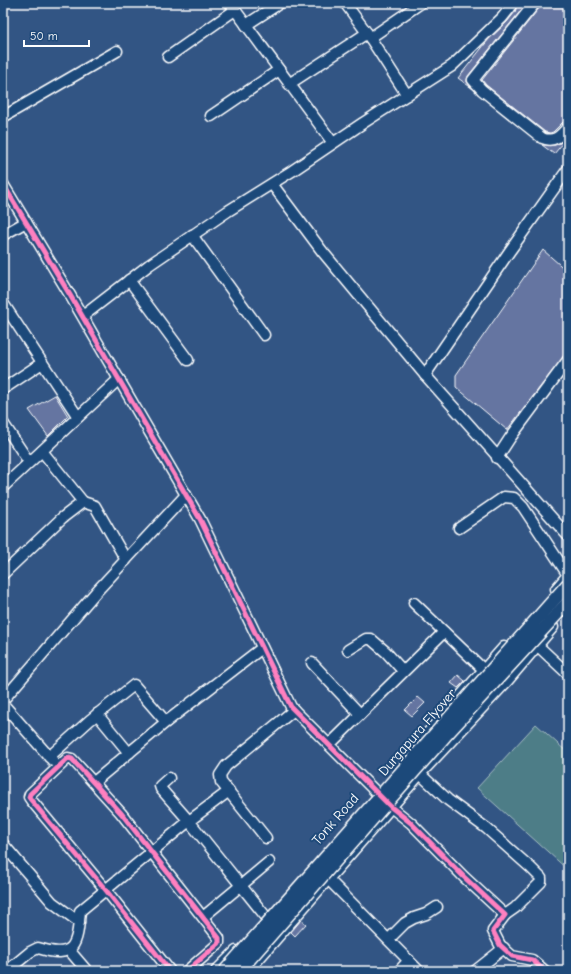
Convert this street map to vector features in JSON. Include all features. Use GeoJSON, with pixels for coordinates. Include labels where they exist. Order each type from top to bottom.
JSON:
{"type":"FeatureCollection","features":[{"type":"Feature","properties":{"kind":"main road","name":"Durgapura Flyover"},"geometry":{"type":"LineString","coordinates":[[225,971],[568,584]]}},
{"type":"Feature","properties":{"kind":"main road","name":"Durgapura Flyover"},"geometry":{"type":"LineString","coordinates":[[239,971],[445,736],[568,602]]}},
{"type":"Feature","properties":{"kind":"street"},"geometry":{"type":"LineString","coordinates":[[246,25],[280,3]]}},
{"type":"Feature","properties":{"kind":"street"},"geometry":{"type":"LineString","coordinates":[[345,3],[407,95]]}},
{"type":"Feature","properties":{"kind":"street"},"geometry":{"type":"LineString","coordinates":[[290,84],[421,3]]}},
{"type":"Feature","properties":{"kind":"street"},"geometry":{"type":"LineString","coordinates":[[83,316],[149,265],[192,235],[452,66],[502,18],[510,8],[507,3]]}},
{"type":"Feature","properties":{"kind":"street"},"geometry":{"type":"LineString","coordinates":[[535,3],[473,80],[482,90],[542,138],[549,141],[554,139],[562,134],[568,127]]}},
{"type":"Feature","properties":{"kind":"street"},"geometry":{"type":"LineString","coordinates":[[168,56],[233,7],[333,143]]}},
{"type":"Feature","properties":{"kind":"street"},"geometry":{"type":"LineString","coordinates":[[3,117],[117,51]]}},
{"type":"Feature","properties":{"kind":"street"},"geometry":{"type":"LineString","coordinates":[[211,116],[279,70]]}},
{"type":"Feature","properties":{"kind":"street"},"geometry":{"type":"LineString","coordinates":[[425,375],[568,169]]}},
{"type":"Feature","properties":{"kind":"street"},"geometry":{"type":"LineString","coordinates":[[3,184],[83,316],[200,520],[291,707],[391,807],[411,823],[464,877],[505,915]]}},
{"type":"Feature","properties":{"kind":"street"},"geometry":{"type":"LineString","coordinates":[[272,184],[322,251],[425,375],[497,458],[568,536]]}},
{"type":"Feature","properties":{"kind":"street"},"geometry":{"type":"LineString","coordinates":[[3,235],[26,222]]}},
{"type":"Feature","properties":{"kind":"street"},"geometry":{"type":"LineString","coordinates":[[192,235],[264,335]]}},
{"type":"Feature","properties":{"kind":"street"},"geometry":{"type":"LineString","coordinates":[[129,280],[188,360]]}},
{"type":"Feature","properties":{"kind":"street"},"geometry":{"type":"LineString","coordinates":[[3,303],[78,417]]}},
{"type":"Feature","properties":{"kind":"street"},"geometry":{"type":"LineString","coordinates":[[497,458],[510,438],[568,360]]}},
{"type":"Feature","properties":{"kind":"street"},"geometry":{"type":"LineString","coordinates":[[3,389],[42,363]]}},
{"type":"Feature","properties":{"kind":"street"},"geometry":{"type":"LineString","coordinates":[[3,487],[119,379]]}},
{"type":"Feature","properties":{"kind":"street"},"geometry":{"type":"LineString","coordinates":[[3,423],[29,462]]}},
{"type":"Feature","properties":{"kind":"street"},"geometry":{"type":"LineString","coordinates":[[42,451],[83,502],[95,506],[126,560]]}},
{"type":"Feature","properties":{"kind":"street"},"geometry":{"type":"LineString","coordinates":[[3,700],[96,592],[186,495]]}},
{"type":"Feature","properties":{"kind":"street"},"geometry":{"type":"LineString","coordinates":[[459,528],[504,496],[514,498],[521,504],[568,575]]}},
{"type":"Feature","properties":{"kind":"street"},"geometry":{"type":"LineString","coordinates":[[3,574],[62,518],[83,502]]}},
{"type":"Feature","properties":{"kind":"street","name":"Tonk Road"},"geometry":{"type":"LineString","coordinates":[[216,971],[267,918],[378,793],[425,736],[568,575]]}},
{"type":"Feature","properties":{"kind":"street"},"geometry":{"type":"LineString","coordinates":[[414,603],[484,670]]}},
{"type":"Feature","properties":{"kind":"street"},"geometry":{"type":"LineString","coordinates":[[248,971],[420,774],[508,680],[568,610]]}},
{"type":"Feature","properties":{"kind":"street"},"geometry":{"type":"LineString","coordinates":[[329,745],[444,632]]}},
{"type":"Feature","properties":{"kind":"street"},"geometry":{"type":"LineString","coordinates":[[348,650],[366,639],[371,639],[386,652],[403,671]]}},
{"type":"Feature","properties":{"kind":"street"},"geometry":{"type":"LineString","coordinates":[[537,645],[568,674]]}},
{"type":"Feature","properties":{"kind":"street"},"geometry":{"type":"LineString","coordinates":[[94,782],[166,722],[262,648]]}},
{"type":"Feature","properties":{"kind":"street"},"geometry":{"type":"LineString","coordinates":[[312,663],[360,714]]}},
{"type":"Feature","properties":{"kind":"street"},"geometry":{"type":"LineString","coordinates":[[49,757],[134,685],[166,722]]}},
{"type":"Feature","properties":{"kind":"street"},"geometry":{"type":"LineString","coordinates":[[3,704],[58,767]]}},
{"type":"Feature","properties":{"kind":"street"},"geometry":{"type":"LineString","coordinates":[[266,838],[221,782],[220,775],[226,766],[294,710]]}},
{"type":"Feature","properties":{"kind":"street"},"geometry":{"type":"LineString","coordinates":[[98,714],[129,753]]}},
{"type":"Feature","properties":{"kind":"street"},"geometry":{"type":"LineString","coordinates":[[170,971],[31,800],[30,794],[68,758],[72,759],[121,813],[219,938],[219,943],[187,971]]}},
{"type":"Feature","properties":{"kind":"street"},"geometry":{"type":"LineString","coordinates":[[420,774],[448,800],[486,828],[541,878],[541,882],[515,908],[505,915],[493,931],[500,945],[512,956],[532,960],[545,971]]}},
{"type":"Feature","properties":{"kind":"street"},"geometry":{"type":"LineString","coordinates":[[169,778],[161,785],[160,788],[189,821],[267,918]]}},
{"type":"Feature","properties":{"kind":"street"},"geometry":{"type":"LineString","coordinates":[[3,967],[7,971],[30,952],[38,948],[57,953],[63,953],[69,950],[77,937],[80,911],[189,821],[229,791]]}},
{"type":"Feature","properties":{"kind":"street"},"geometry":{"type":"LineString","coordinates":[[3,844],[52,902],[79,922]]}},
{"type":"Feature","properties":{"kind":"street"},"geometry":{"type":"LineString","coordinates":[[203,917],[269,862]]}},
{"type":"Feature","properties":{"kind":"street"},"geometry":{"type":"LineString","coordinates":[[328,879],[419,971]]}},
{"type":"Feature","properties":{"kind":"street"},"geometry":{"type":"LineString","coordinates":[[389,939],[405,923],[426,914],[437,907]]}},
{"type":"Feature","properties":{"kind":"street"},"geometry":{"type":"LineString","coordinates":[[475,971],[504,948]]}},
{"type":"Feature","properties":{"kind":"street"},"geometry":{"type":"LineString","coordinates":[[69,950],[87,971]]}},
{"type":"Feature","properties":{"kind":"street"},"geometry":{"type":"LineString","coordinates":[[399,971],[409,960]]}},
{"type":"Feature","properties":{"kind":"green space"},"geometry":{"type":"Polygon","coordinates":[[[536,724],[568,753],[568,870],[477,788],[536,724]]]}},
{"type":"Feature","properties":{"kind":"building"},"geometry":{"type":"Polygon","coordinates":[[[519,3],[527,3],[468,76],[467,82],[473,89],[458,78],[489,39],[507,22],[515,12],[516,6],[519,3]]]}},
{"type":"Feature","properties":{"kind":"building"},"geometry":{"type":"Polygon","coordinates":[[[541,3],[568,3],[568,121],[563,122],[550,133],[545,132],[486,85],[482,80],[540,7],[541,3]]]}},
{"type":"Feature","properties":{"kind":"building"},"geometry":{"type":"Polygon","coordinates":[[[568,137],[554,154],[542,145],[555,145],[568,137]]]}},
{"type":"Feature","properties":{"kind":"building"},"geometry":{"type":"Polygon","coordinates":[[[543,250],[568,272],[568,351],[507,430],[456,387],[456,375],[543,250]]]}},
{"type":"Feature","properties":{"kind":"building"},"geometry":{"type":"Polygon","coordinates":[[[55,395],[68,416],[48,436],[29,410],[55,395]]]}},
{"type":"Feature","properties":{"kind":"building"},"geometry":{"type":"Polygon","coordinates":[[[458,675],[465,681],[458,688],[451,683],[458,675]]]}},
{"type":"Feature","properties":{"kind":"building"},"geometry":{"type":"Polygon","coordinates":[[[418,697],[425,703],[412,716],[405,710],[418,697]]]}},
{"type":"Feature","properties":{"kind":"building"},"geometry":{"type":"Polygon","coordinates":[[[301,920],[306,924],[295,936],[291,932],[301,920]]]}},
{"type":"Feature","properties":{"kind":"cycle path"},"geometry":{"type":"LineString","coordinates":[[3,184],[70,295],[200,519],[291,707],[391,807],[411,823],[464,877],[505,915],[493,931],[500,945],[512,956],[532,960],[545,971]]}},
{"type":"Feature","properties":{"kind":"cycle path"},"geometry":{"type":"LineString","coordinates":[[170,971],[29,797],[30,794],[68,758],[72,759],[121,813],[219,938],[219,943],[187,971]]}}]}
